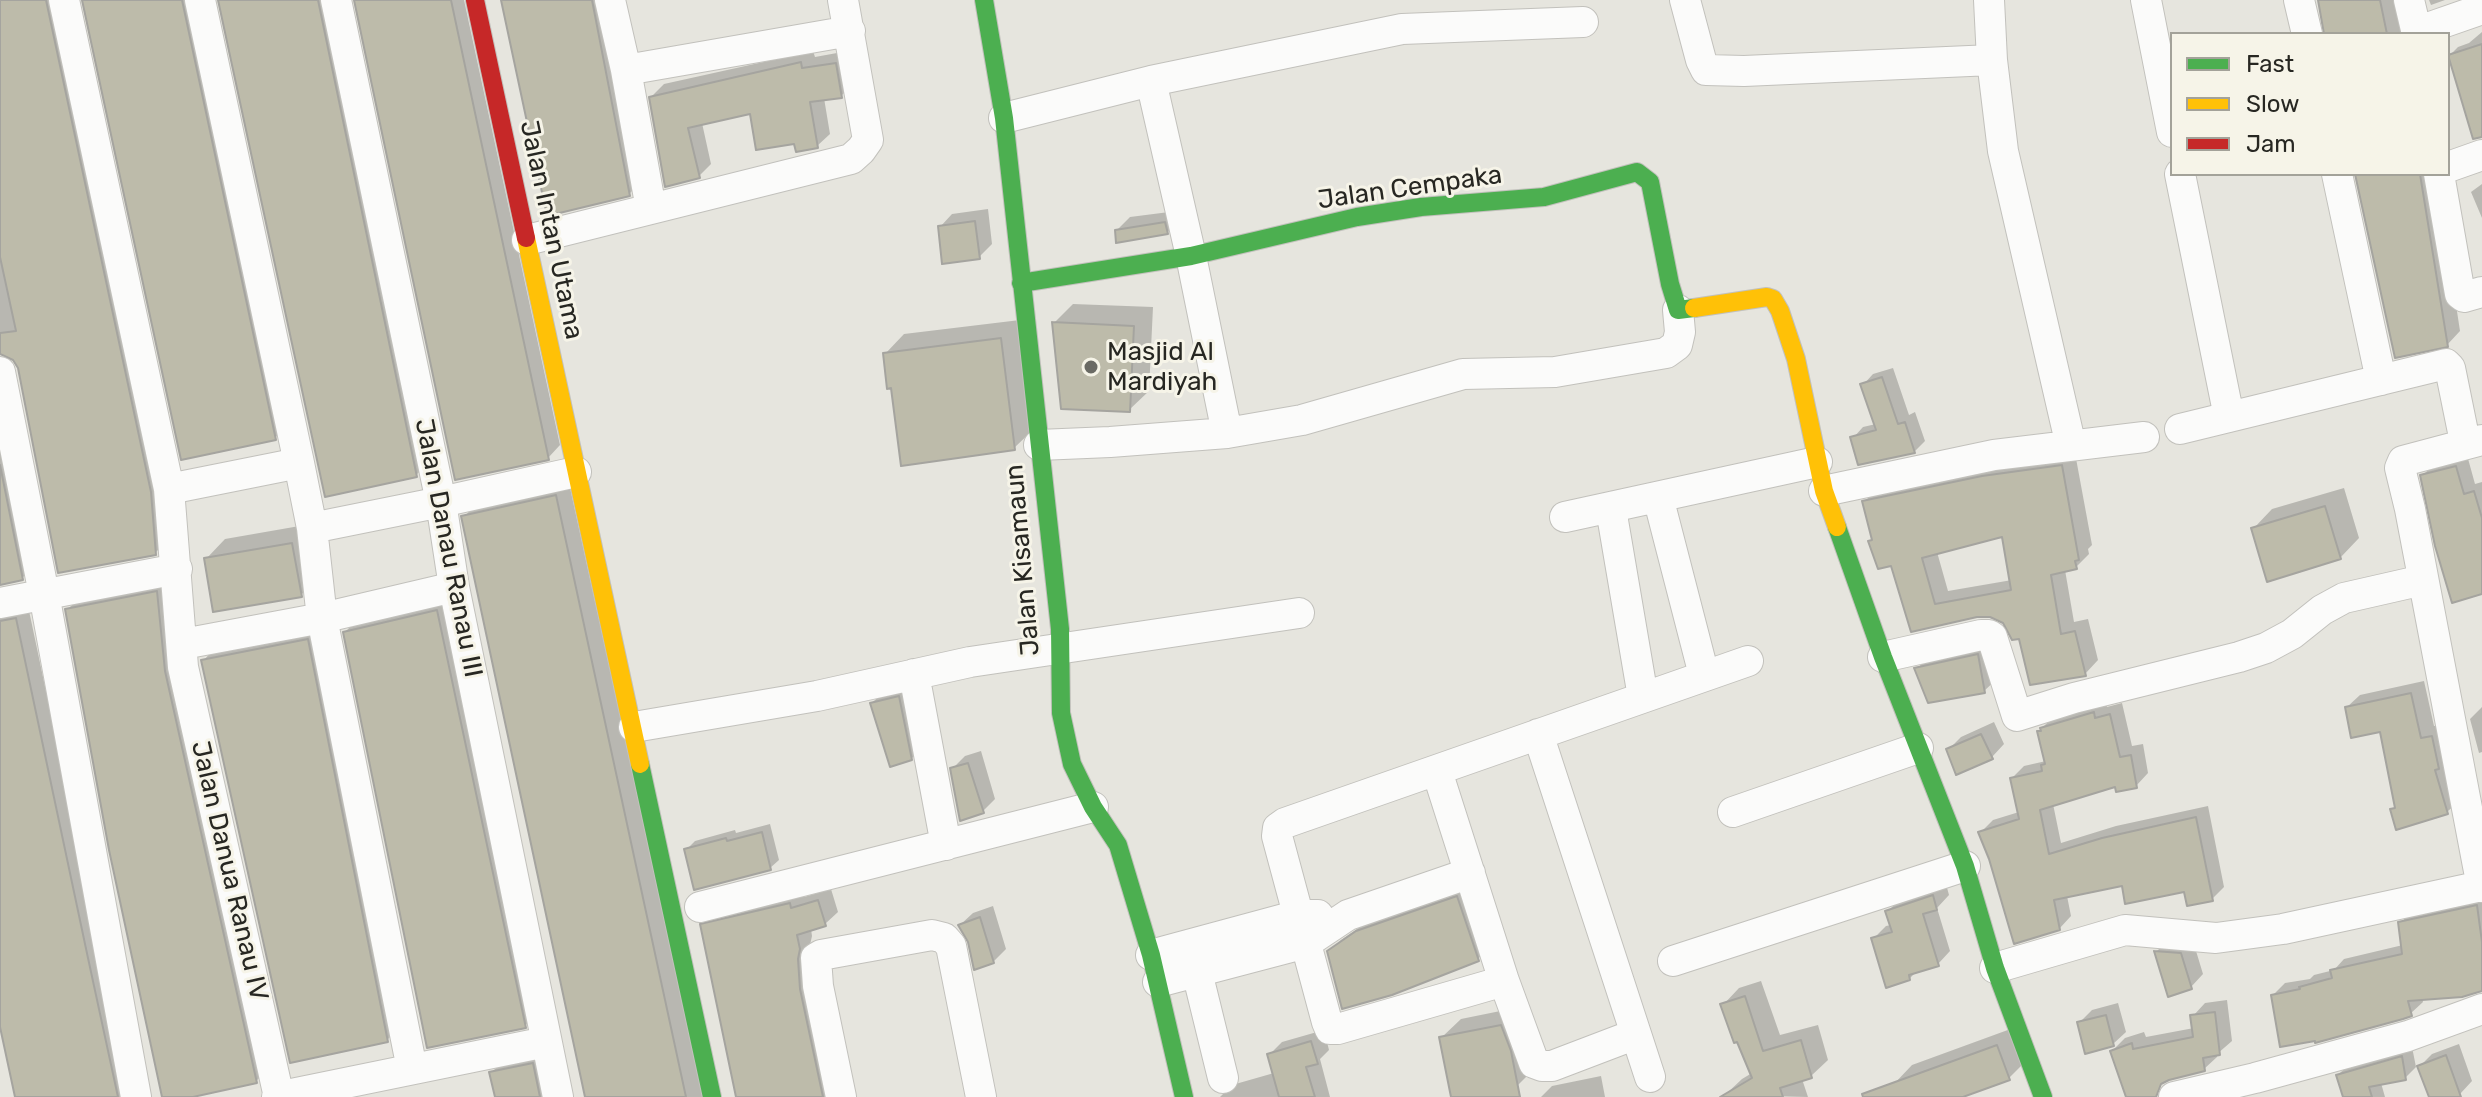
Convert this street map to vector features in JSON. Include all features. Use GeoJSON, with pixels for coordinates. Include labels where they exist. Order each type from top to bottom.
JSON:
{"type":"FeatureCollection","features":[{"type":"Feature","properties":{"kind":"street","name":"Jalan Danua Ranau IV"},"geometry":{"type":"LineString","coordinates":[[64,0],[169,489],[183,667],[278,1097]]}},
{"type":"Feature","properties":{"kind":"street"},"geometry":{"type":"LineString","coordinates":[[200,0],[312,528],[322,618],[412,1069]]}},
{"type":"Feature","properties":{"kind":"street","name":"Jalan Danau Ranau III"},"geometry":{"type":"LineString","coordinates":[[336,0],[441,502],[454,587],[558,1097]]}},
{"type":"Feature","properties":{"kind":"street","name":"Jalan Intan Utama"},"geometry":{"type":"LineString","coordinates":[[475,0],[712,1097]]}},
{"type":"Feature","properties":{"kind":"street"},"geometry":{"type":"LineString","coordinates":[[610,0],[651,209]]}},
{"type":"Feature","properties":{"kind":"street"},"geometry":{"type":"LineString","coordinates":[[527,240],[851,159],[868,140],[843,0]]}},
{"type":"Feature","properties":{"kind":"street","name":"Jalan Kisamaun"},"geometry":{"type":"LineString","coordinates":[[984,0],[1004,118],[1060,629],[1061,713],[1072,764],[1093,807],[1118,845],[1154,968],[1184,1097]]}},
{"type":"Feature","properties":{"kind":"street"},"geometry":{"type":"LineString","coordinates":[[1685,0],[1706,70],[1992,60]]}},
{"type":"Feature","properties":{"kind":"street"},"geometry":{"type":"LineString","coordinates":[[1989,0],[1992,60],[2003,151],[2071,446]]}},
{"type":"Feature","properties":{"kind":"street"},"geometry":{"type":"LineString","coordinates":[[2146,0],[2170,122]]}},
{"type":"Feature","properties":{"kind":"street"},"geometry":{"type":"LineString","coordinates":[[2299,0],[2307,32]]}},
{"type":"Feature","properties":{"kind":"street"},"geometry":{"type":"LineString","coordinates":[[2409,0],[2417,32]]}},
{"type":"Feature","properties":{"kind":"street"},"geometry":{"type":"LineString","coordinates":[[2420,32],[2482,9]]}},
{"type":"Feature","properties":{"kind":"street"},"geometry":{"type":"LineString","coordinates":[[1004,118],[1151,81],[1402,29],[1583,22]]}},
{"type":"Feature","properties":{"kind":"street"},"geometry":{"type":"LineString","coordinates":[[626,70],[850,31]]}},
{"type":"Feature","properties":{"kind":"street"},"geometry":{"type":"LineString","coordinates":[[1151,81],[1227,433]]}},
{"type":"Feature","properties":{"kind":"street"},"geometry":{"type":"LineString","coordinates":[[2450,166],[2482,155]]}},
{"type":"Feature","properties":{"kind":"street","name":"Jalan Cempaka"},"geometry":{"type":"LineString","coordinates":[[1021,283],[1191,256],[1357,217],[1421,207],[1544,197],[1637,172],[1650,182],[1678,310]]}},
{"type":"Feature","properties":{"kind":"street"},"geometry":{"type":"LineString","coordinates":[[2180,176],[2229,417]]}},
{"type":"Feature","properties":{"kind":"street"},"geometry":{"type":"LineString","coordinates":[[2337,176],[2381,380]]}},
{"type":"Feature","properties":{"kind":"street"},"geometry":{"type":"LineString","coordinates":[[2439,176],[2460,294],[2464,297],[2482,292]]}},
{"type":"Feature","properties":{"kind":"street"},"geometry":{"type":"LineString","coordinates":[[1039,445],[1227,433],[1302,420],[1463,374],[1555,372],[1666,353],[1677,345],[1680,332],[1678,310],[1759,297],[1773,299],[1786,326],[1796,359],[1820,476],[1883,657],[1965,866],[1995,968],[2043,1097]]}},
{"type":"Feature","properties":{"kind":"street"},"geometry":{"type":"LineString","coordinates":[[1995,968],[2125,930],[2216,938],[2283,929],[2482,887],[2400,468],[2403,461],[2474,441],[2449,365],[2180,429]]}},
{"type":"Feature","properties":{"kind":"street"},"geometry":{"type":"LineString","coordinates":[[0,372],[136,1097]]}},
{"type":"Feature","properties":{"kind":"street"},"geometry":{"type":"LineString","coordinates":[[1565,517],[1658,497],[2144,437]]}},
{"type":"Feature","properties":{"kind":"street"},"geometry":{"type":"LineString","coordinates":[[169,489],[299,463]]}},
{"type":"Feature","properties":{"kind":"street"},"geometry":{"type":"LineString","coordinates":[[312,528],[576,472]]}},
{"type":"Feature","properties":{"kind":"street"},"geometry":{"type":"LineString","coordinates":[[1658,497],[1704,675]]}},
{"type":"Feature","properties":{"kind":"street"},"geometry":{"type":"LineString","coordinates":[[1611,509],[1643,697]]}},
{"type":"Feature","properties":{"kind":"street"},"geometry":{"type":"LineString","coordinates":[[0,603],[177,569]]}},
{"type":"Feature","properties":{"kind":"street"},"geometry":{"type":"LineString","coordinates":[[1883,657],[1989,635],[2017,716],[2266,648],[2344,598],[2423,580]]}},
{"type":"Feature","properties":{"kind":"street"},"geometry":{"type":"LineString","coordinates":[[183,644],[322,618],[454,587]]}},
{"type":"Feature","properties":{"kind":"street"},"geometry":{"type":"LineString","coordinates":[[634,727],[817,696],[1059,647],[1299,613]]}},
{"type":"Feature","properties":{"kind":"street"},"geometry":{"type":"LineString","coordinates":[[1504,981],[1330,1029],[1277,836],[1278,828],[1748,661]]}},
{"type":"Feature","properties":{"kind":"street"},"geometry":{"type":"LineString","coordinates":[[914,674],[946,845]]}},
{"type":"Feature","properties":{"kind":"street"},"geometry":{"type":"LineString","coordinates":[[1538,734],[1650,1077]]}},
{"type":"Feature","properties":{"kind":"street"},"geometry":{"type":"LineString","coordinates":[[1733,812],[1918,748]]}},
{"type":"Feature","properties":{"kind":"street"},"geometry":{"type":"LineString","coordinates":[[1437,771],[1504,981],[1534,1063],[1552,1066],[1636,1034]]}},
{"type":"Feature","properties":{"kind":"street"},"geometry":{"type":"LineString","coordinates":[[700,907],[1093,807]]}},
{"type":"Feature","properties":{"kind":"street"},"geometry":{"type":"LineString","coordinates":[[1673,961],[1965,866]]}},
{"type":"Feature","properties":{"kind":"street"},"geometry":{"type":"LineString","coordinates":[[1154,968],[1302,929],[1470,873]]}},
{"type":"Feature","properties":{"kind":"street"},"geometry":{"type":"LineString","coordinates":[[1154,968],[1197,972],[1302,929]]}},
{"type":"Feature","properties":{"kind":"street"},"geometry":{"type":"LineString","coordinates":[[841,1097],[818,986],[816,958],[932,935],[944,938],[951,946],[981,1097]]}},
{"type":"Feature","properties":{"kind":"street"},"geometry":{"type":"LineString","coordinates":[[1197,972],[1223,1078]]}},
{"type":"Feature","properties":{"kind":"street"},"geometry":{"type":"LineString","coordinates":[[2174,1097],[2408,1036],[2482,1009]]}},
{"type":"Feature","properties":{"kind":"street"},"geometry":{"type":"LineString","coordinates":[[278,1097],[546,1042]]}},
{"type":"Feature","properties":{"kind":"building"},"geometry":{"type":"Polygon","coordinates":[[[0,0],[46,0],[151,492],[156,555],[58,573],[18,368],[13,360],[0,354],[0,333],[16,331],[0,257],[0,0]]]}},
{"type":"Feature","properties":{"kind":"building"},"geometry":{"type":"Polygon","coordinates":[[[82,0],[182,0],[276,440],[181,460],[82,0]]]}},
{"type":"Feature","properties":{"kind":"building"},"geometry":{"type":"Polygon","coordinates":[[[218,0],[318,0],[417,477],[325,497],[218,0]]]}},
{"type":"Feature","properties":{"kind":"building"},"geometry":{"type":"Polygon","coordinates":[[[354,0],[451,0],[549,460],[455,480],[354,0]]]}},
{"type":"Feature","properties":{"kind":"building"},"geometry":{"type":"Polygon","coordinates":[[[501,0],[592,0],[630,196],[547,216],[501,0]]]}},
{"type":"Feature","properties":{"kind":"building"},"geometry":{"type":"Polygon","coordinates":[[[2318,0],[2380,0],[2387,32],[2324,32],[2318,0]]]}},
{"type":"Feature","properties":{"kind":"building"},"geometry":{"type":"Polygon","coordinates":[[[2482,44],[2482,137],[2473,139],[2450,54],[2482,44]]]}},
{"type":"Feature","properties":{"kind":"building"},"geometry":{"type":"Polygon","coordinates":[[[801,62],[802,68],[836,63],[842,98],[810,102],[818,148],[796,152],[794,144],[756,150],[750,114],[688,128],[700,178],[665,187],[649,97],[801,62]]]}},
{"type":"Feature","properties":{"kind":"building"},"geometry":{"type":"Polygon","coordinates":[[[2355,176],[2420,176],[2448,347],[2395,358],[2355,176]]]}},
{"type":"Feature","properties":{"kind":"building"},"geometry":{"type":"Polygon","coordinates":[[[975,221],[980,259],[942,264],[938,226],[975,221]]]}},
{"type":"Feature","properties":{"kind":"building"},"geometry":{"type":"Polygon","coordinates":[[[1165,222],[1168,234],[1116,243],[1115,230],[1165,222]]]}},
{"type":"Feature","properties":{"kind":"building","name":"Masjid Al Mardiyah"},"geometry":{"type":"Polygon","coordinates":[[[1052,322],[1134,326],[1130,412],[1061,409],[1052,322]]]}},
{"type":"Feature","properties":{"kind":"building"},"geometry":{"type":"Polygon","coordinates":[[[1001,338],[1015,450],[901,466],[883,353],[1001,338]]]}},
{"type":"Feature","properties":{"kind":"building"},"geometry":{"type":"Polygon","coordinates":[[[1882,377],[1898,424],[1905,422],[1915,453],[1858,465],[1850,437],[1876,430],[1860,384],[1882,377]]]}},
{"type":"Feature","properties":{"kind":"building"},"geometry":{"type":"Polygon","coordinates":[[[0,465],[23,580],[0,585],[0,465]]]}},
{"type":"Feature","properties":{"kind":"building"},"geometry":{"type":"Polygon","coordinates":[[[2062,465],[2079,560],[2075,561],[2077,569],[2051,575],[2061,634],[2075,631],[2086,676],[2030,685],[2019,639],[2012,640],[2003,623],[1990,617],[1977,617],[1911,632],[1891,566],[1878,569],[1868,541],[1872,540],[1862,501],[1982,476],[2062,465]],[[2002,537],[1922,558],[1935,604],[2011,590],[2002,537]]]}},
{"type":"Feature","properties":{"kind":"building"},"geometry":{"type":"Polygon","coordinates":[[[2456,466],[2464,494],[2474,491],[2482,518],[2482,594],[2452,603],[2435,546],[2420,475],[2456,466]]]}},
{"type":"Feature","properties":{"kind":"building"},"geometry":{"type":"Polygon","coordinates":[[[556,495],[686,1097],[585,1097],[461,516],[556,495]]]}},
{"type":"Feature","properties":{"kind":"building"},"geometry":{"type":"Polygon","coordinates":[[[2325,506],[2341,559],[2267,582],[2251,528],[2325,506]]]}},
{"type":"Feature","properties":{"kind":"building"},"geometry":{"type":"Polygon","coordinates":[[[292,543],[302,597],[213,612],[204,558],[292,543]]]}},
{"type":"Feature","properties":{"kind":"building"},"geometry":{"type":"Polygon","coordinates":[[[157,591],[165,671],[257,1083],[193,1097],[162,1097],[109,850],[65,609],[157,591]]]}},
{"type":"Feature","properties":{"kind":"building"},"geometry":{"type":"Polygon","coordinates":[[[437,610],[526,1028],[427,1048],[343,632],[437,610]]]}},
{"type":"Feature","properties":{"kind":"building"},"geometry":{"type":"Polygon","coordinates":[[[16,618],[118,1097],[15,1097],[0,1027],[0,621],[16,618]]]}},
{"type":"Feature","properties":{"kind":"building"},"geometry":{"type":"Polygon","coordinates":[[[308,639],[388,1042],[290,1063],[201,660],[308,639]]]}},
{"type":"Feature","properties":{"kind":"building"},"geometry":{"type":"Polygon","coordinates":[[[1978,654],[1985,693],[1928,703],[1914,668],[1978,654]]]}},
{"type":"Feature","properties":{"kind":"building"},"geometry":{"type":"Polygon","coordinates":[[[2411,693],[2421,738],[2432,736],[2439,769],[2435,770],[2448,814],[2396,830],[2390,809],[2395,808],[2380,732],[2351,738],[2345,707],[2411,693]]]}},
{"type":"Feature","properties":{"kind":"building"},"geometry":{"type":"Polygon","coordinates":[[[899,696],[912,760],[890,767],[870,703],[899,696]]]}},
{"type":"Feature","properties":{"kind":"building"},"geometry":{"type":"Polygon","coordinates":[[[2094,712],[2095,718],[2110,714],[2120,757],[2131,755],[2137,788],[2116,792],[2115,787],[2040,810],[2049,854],[2102,838],[2196,817],[2213,901],[2187,906],[2184,892],[2125,904],[2122,886],[2054,900],[2060,930],[2014,944],[1978,832],[2019,819],[2010,778],[2042,771],[2041,765],[2045,764],[2037,731],[2094,712]]]}},
{"type":"Feature","properties":{"kind":"building"},"geometry":{"type":"Polygon","coordinates":[[[1981,734],[1993,759],[1956,775],[1946,749],[1981,734]]]}},
{"type":"Feature","properties":{"kind":"building"},"geometry":{"type":"Polygon","coordinates":[[[968,763],[984,813],[960,821],[950,768],[968,763]]]}},
{"type":"Feature","properties":{"kind":"building"},"geometry":{"type":"Polygon","coordinates":[[[762,832],[771,870],[694,890],[684,849],[762,832]]]}},
{"type":"Feature","properties":{"kind":"building"},"geometry":{"type":"Polygon","coordinates":[[[1933,895],[1937,910],[1923,914],[1939,966],[1909,975],[1910,980],[1886,988],[1871,938],[1892,932],[1885,911],[1933,895]]]}},
{"type":"Feature","properties":{"kind":"building"},"geometry":{"type":"Polygon","coordinates":[[[1457,896],[1479,961],[1392,995],[1342,1009],[1327,951],[1356,931],[1457,896]]]}},
{"type":"Feature","properties":{"kind":"building"},"geometry":{"type":"Polygon","coordinates":[[[818,900],[826,926],[797,935],[800,989],[823,1097],[736,1097],[700,924],[790,903],[791,908],[818,900]]]}},
{"type":"Feature","properties":{"kind":"building"},"geometry":{"type":"Polygon","coordinates":[[[2477,905],[2482,942],[2482,991],[2462,997],[2408,1001],[2412,1016],[2315,1043],[2280,1047],[2271,995],[2332,978],[2330,970],[2402,954],[2398,922],[2477,905]]]}},
{"type":"Feature","properties":{"kind":"building"},"geometry":{"type":"Polygon","coordinates":[[[980,917],[994,963],[974,970],[968,942],[958,925],[980,917]]]}},
{"type":"Feature","properties":{"kind":"building"},"geometry":{"type":"Polygon","coordinates":[[[2154,951],[2181,953],[2192,989],[2168,997],[2154,951]]]}},
{"type":"Feature","properties":{"kind":"building"},"geometry":{"type":"Polygon","coordinates":[[[1745,996],[1763,1051],[1801,1040],[1812,1078],[1780,1088],[1783,1097],[1720,1097],[1752,1078],[1737,1042],[1734,1043],[1720,1004],[1745,996]]]}},
{"type":"Feature","properties":{"kind":"building"},"geometry":{"type":"Polygon","coordinates":[[[2215,1012],[2220,1055],[2203,1058],[2205,1071],[2161,1084],[2156,1097],[2126,1097],[2110,1051],[2132,1043],[2133,1049],[2193,1037],[2190,1015],[2215,1012]]]}},
{"type":"Feature","properties":{"kind":"building"},"geometry":{"type":"Polygon","coordinates":[[[2106,1015],[2114,1046],[2085,1054],[2077,1022],[2106,1015]]]}},
{"type":"Feature","properties":{"kind":"building"},"geometry":{"type":"Polygon","coordinates":[[[1501,1025],[1511,1051],[1520,1097],[1451,1097],[1439,1037],[1501,1025]]]}},
{"type":"Feature","properties":{"kind":"building"},"geometry":{"type":"Polygon","coordinates":[[[1311,1041],[1318,1064],[1306,1067],[1315,1097],[1279,1097],[1267,1054],[1311,1041]]]}},
{"type":"Feature","properties":{"kind":"building"},"geometry":{"type":"Polygon","coordinates":[[[1997,1045],[2010,1080],[1963,1097],[1863,1097],[1862,1094],[1997,1045]]]}},
{"type":"Feature","properties":{"kind":"building"},"geometry":{"type":"Polygon","coordinates":[[[2446,1055],[2461,1097],[2429,1097],[2417,1066],[2446,1055]]]}},
{"type":"Feature","properties":{"kind":"building"},"geometry":{"type":"Polygon","coordinates":[[[2402,1056],[2406,1080],[2369,1087],[2372,1097],[2343,1097],[2336,1075],[2402,1056]]]}},
{"type":"Feature","properties":{"kind":"building"},"geometry":{"type":"Polygon","coordinates":[[[533,1063],[540,1097],[495,1097],[489,1072],[533,1063]]]}},
{"type":"Feature","properties":{"kind":"traffic: fast"},"geometry":{"type":"LineString","coordinates":[[984,0],[1004,118],[1060,629],[1061,713],[1072,764],[1093,807],[1118,845],[1151,955],[1184,1097]]}},
{"type":"Feature","properties":{"kind":"traffic: fast"},"geometry":{"type":"LineString","coordinates":[[1021,283],[1191,256],[1357,217],[1421,207],[1544,197],[1637,172],[1650,182],[1678,310],[1694,308]]}},
{"type":"Feature","properties":{"kind":"traffic: fast"},"geometry":{"type":"LineString","coordinates":[[1837,527],[1883,657],[1965,866],[1995,968],[2043,1097]]}},
{"type":"Feature","properties":{"kind":"traffic: fast"},"geometry":{"type":"LineString","coordinates":[[640,764],[712,1097]]}},
{"type":"Feature","properties":{"kind":"traffic: slow"},"geometry":{"type":"LineString","coordinates":[[526,238],[640,764]]}},
{"type":"Feature","properties":{"kind":"traffic: slow"},"geometry":{"type":"LineString","coordinates":[[1694,308],[1767,297],[1773,299],[1796,359],[1824,491],[1837,527]]}},
{"type":"Feature","properties":{"kind":"traffic: jam"},"geometry":{"type":"LineString","coordinates":[[475,0],[526,238]]}},
{"type":"Feature","properties":{"kind":"place","name":"Masjid Al Mardiyah"},"geometry":{"type":"Point","coordinates":[1091,367]}}]}
